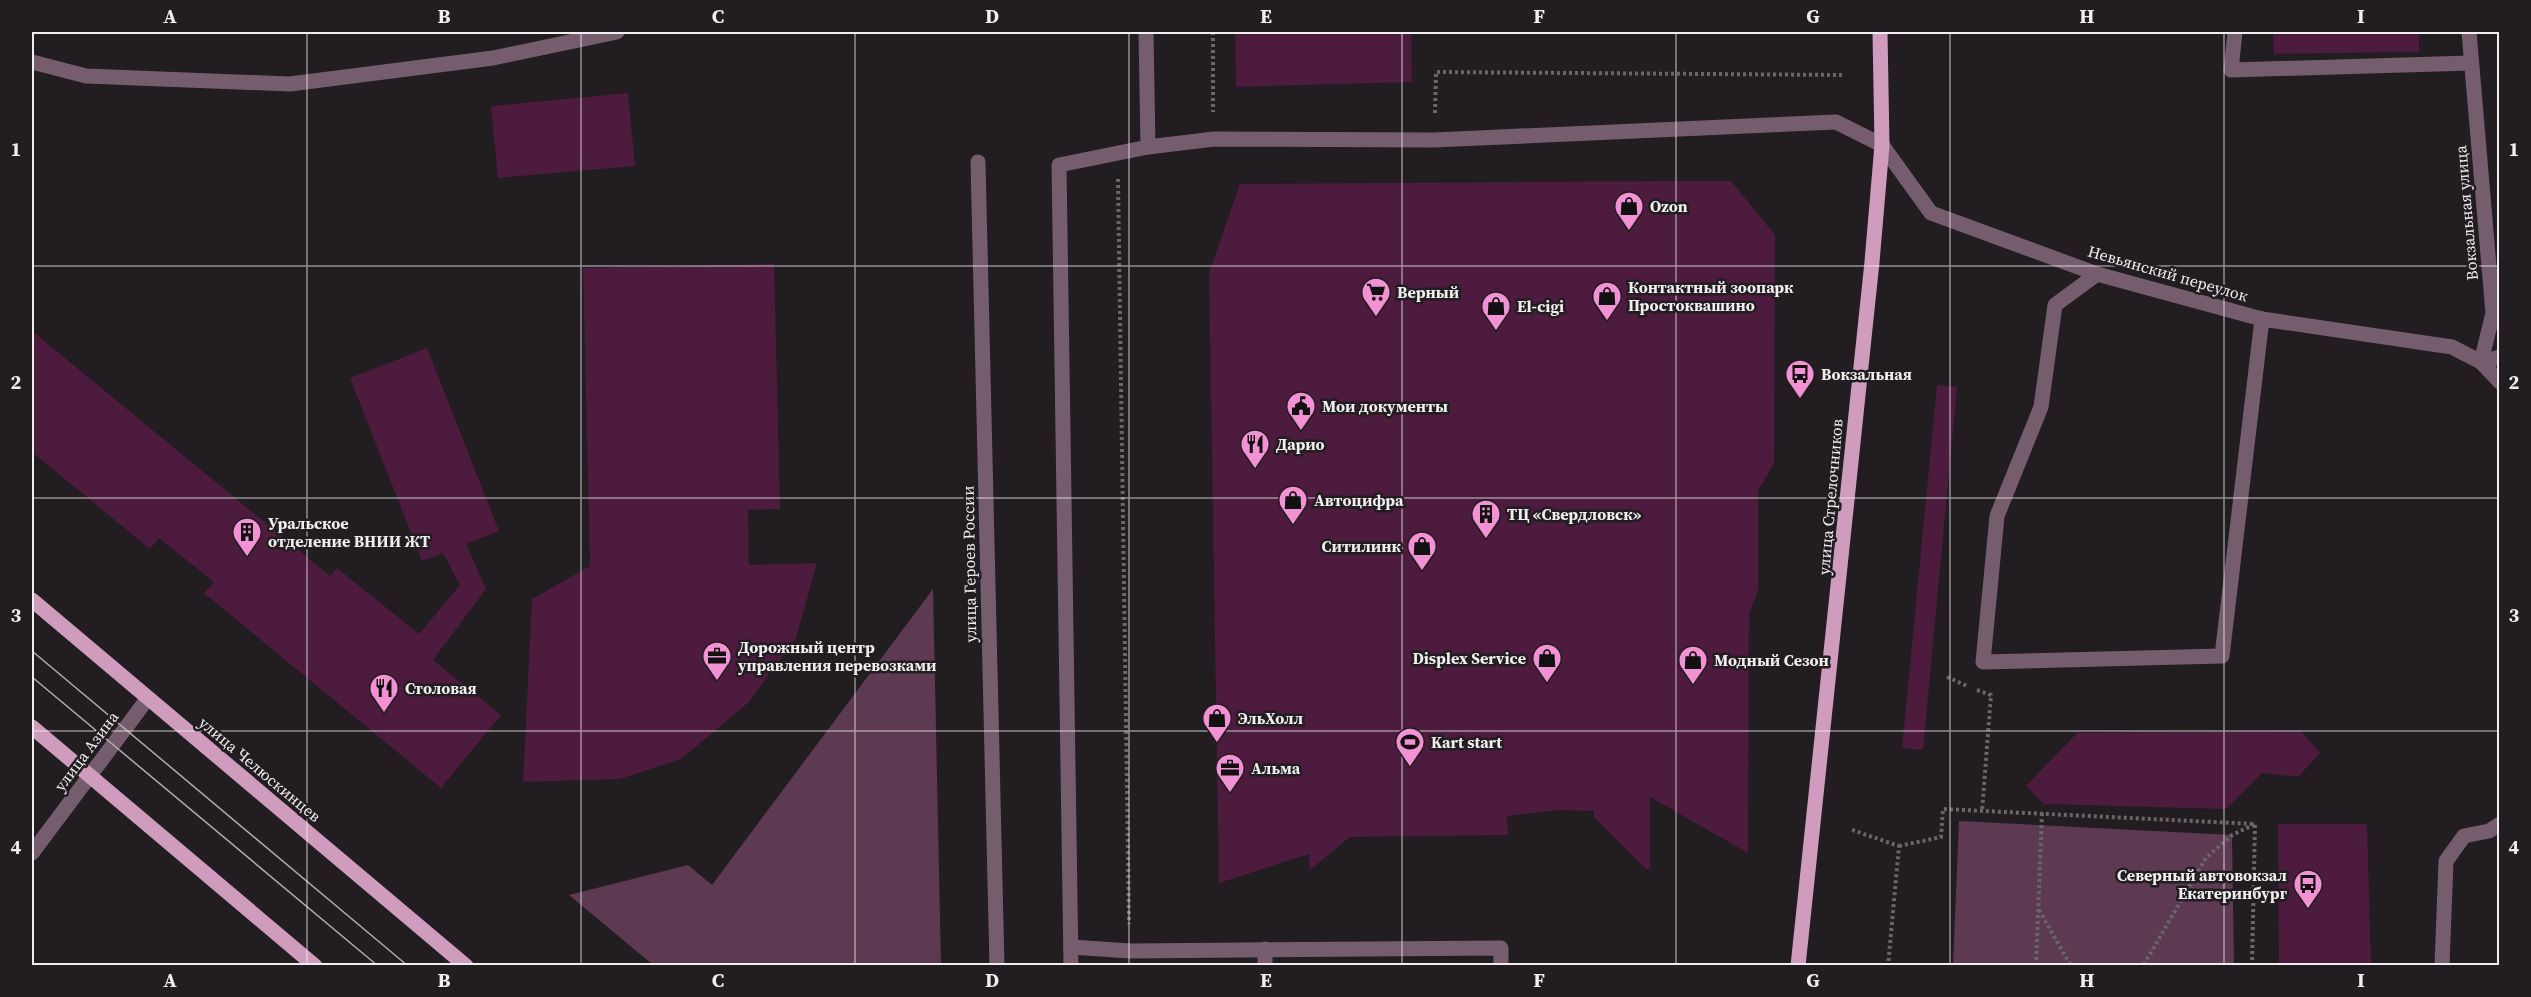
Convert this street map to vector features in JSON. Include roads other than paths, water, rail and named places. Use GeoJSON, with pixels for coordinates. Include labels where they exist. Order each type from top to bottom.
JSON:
{"type":"FeatureCollection","features":[{"type":"Feature","properties":{"kind":"main road","name":"улица Стрелочников"},"geometry":{"type":"LineString","coordinates":[[1798,966],[1838,602],[1882,145],[1880,32]]}},
{"type":"Feature","properties":{"kind":"main road","name":"улица Челюскинцев"},"geometry":{"type":"LineString","coordinates":[[32,600],[466,966]]}},
{"type":"Feature","properties":{"kind":"main road"},"geometry":{"type":"LineString","coordinates":[[32,727],[315,966]]}},
{"type":"Feature","properties":{"kind":"street"},"geometry":{"type":"LineString","coordinates":[[32,62],[86,76],[290,84],[494,58],[616,32]]}},
{"type":"Feature","properties":{"kind":"street"},"geometry":{"type":"LineString","coordinates":[[1146,32],[1148,147]]}},
{"type":"Feature","properties":{"kind":"street"},"geometry":{"type":"LineString","coordinates":[[2235,32],[2231,70],[2471,63]]}},
{"type":"Feature","properties":{"kind":"street","name":"Вокзальная улица"},"geometry":{"type":"LineString","coordinates":[[2469,32],[2493,313],[2481,362]]}},
{"type":"Feature","properties":{"kind":"street"},"geometry":{"type":"LineString","coordinates":[[1071,966],[1059,165],[1148,147],[1214,139],[1434,140],[1836,122],[1882,145]]}},
{"type":"Feature","properties":{"kind":"street","name":"Невьянский переулок"},"geometry":{"type":"LineString","coordinates":[[1882,145],[1931,213],[2097,274],[2262,319],[2452,347],[2481,362]]}},
{"type":"Feature","properties":{"kind":"street","name":"улица Героев России"},"geometry":{"type":"LineString","coordinates":[[978,162],[997,966]]}},
{"type":"Feature","properties":{"kind":"street"},"geometry":{"type":"LineString","coordinates":[[2097,274],[2055,304],[2041,407],[1997,516],[1983,662],[2222,656],[2262,319]]}},
{"type":"Feature","properties":{"kind":"street"},"geometry":{"type":"LineString","coordinates":[[2499,357],[2481,362],[2499,382]]}},
{"type":"Feature","properties":{"kind":"street","name":"улица Азина"},"geometry":{"type":"LineString","coordinates":[[32,854],[148,698]]}},
{"type":"Feature","properties":{"kind":"street"},"geometry":{"type":"LineString","coordinates":[[2442,966],[2446,861],[2464,836],[2489,831],[2499,824]]}},
{"type":"Feature","properties":{"kind":"street"},"geometry":{"type":"LineString","coordinates":[[1071,947],[1130,951],[1501,948],[1501,966]]}},
{"type":"Feature","properties":{"kind":"street"},"geometry":{"type":"LineString","coordinates":[[1265,949],[1265,966]]}},
{"type":"Feature","properties":{"kind":"tram line"},"geometry":{"type":"LineString","coordinates":[[32,651],[408,966]]}},
{"type":"Feature","properties":{"kind":"tram line"},"geometry":{"type":"LineString","coordinates":[[32,677],[378,966]]}},
{"type":"Feature","properties":{"kind":"place","name":"Ozon"},"geometry":{"type":"Point","coordinates":[1629,232]}},
{"type":"Feature","properties":{"kind":"place","name":"Верный"},"geometry":{"type":"Point","coordinates":[1376,318]}},
{"type":"Feature","properties":{"kind":"place","name":"Контактный зоопарк Простоквашино"},"geometry":{"type":"Point","coordinates":[1607,322]}},
{"type":"Feature","properties":{"kind":"place","name":"El-cigi"},"geometry":{"type":"Point","coordinates":[1496,332]}},
{"type":"Feature","properties":{"kind":"place","name":"Вокзальная"},"geometry":{"type":"Point","coordinates":[1800,400]}},
{"type":"Feature","properties":{"kind":"place","name":"Мои документы"},"geometry":{"type":"Point","coordinates":[1301,432]}},
{"type":"Feature","properties":{"kind":"place","name":"Дарио"},"geometry":{"type":"Point","coordinates":[1255,470]}},
{"type":"Feature","properties":{"kind":"place","name":"Автоцифра"},"geometry":{"type":"Point","coordinates":[1293,526]}},
{"type":"Feature","properties":{"kind":"place","name":"ТЦ «Свердловск»"},"geometry":{"type":"Point","coordinates":[1486,540]}},
{"type":"Feature","properties":{"kind":"place","name":"Уральское отделение ВНИИ ЖТ"},"geometry":{"type":"Point","coordinates":[247,558]}},
{"type":"Feature","properties":{"kind":"place","name":"Ситилинк"},"geometry":{"type":"Point","coordinates":[1422,572]}},
{"type":"Feature","properties":{"kind":"place","name":"Дорожный центр управления перевозками"},"geometry":{"type":"Point","coordinates":[717,682]}},
{"type":"Feature","properties":{"kind":"place","name":"Displex Service"},"geometry":{"type":"Point","coordinates":[1547,684]}},
{"type":"Feature","properties":{"kind":"place","name":"Модный Сезон"},"geometry":{"type":"Point","coordinates":[1693,686]}},
{"type":"Feature","properties":{"kind":"place","name":"Столовая"},"geometry":{"type":"Point","coordinates":[384,714]}},
{"type":"Feature","properties":{"kind":"place","name":"ЭльХолл"},"geometry":{"type":"Point","coordinates":[1217,744]}},
{"type":"Feature","properties":{"kind":"place","name":"Kart start"},"geometry":{"type":"Point","coordinates":[1410,768]}},
{"type":"Feature","properties":{"kind":"place","name":"Альма"},"geometry":{"type":"Point","coordinates":[1230,794]}},
{"type":"Feature","properties":{"kind":"place","name":"Северный автовокзал Екатеринбург"},"geometry":{"type":"Point","coordinates":[2308,910]}}]}
